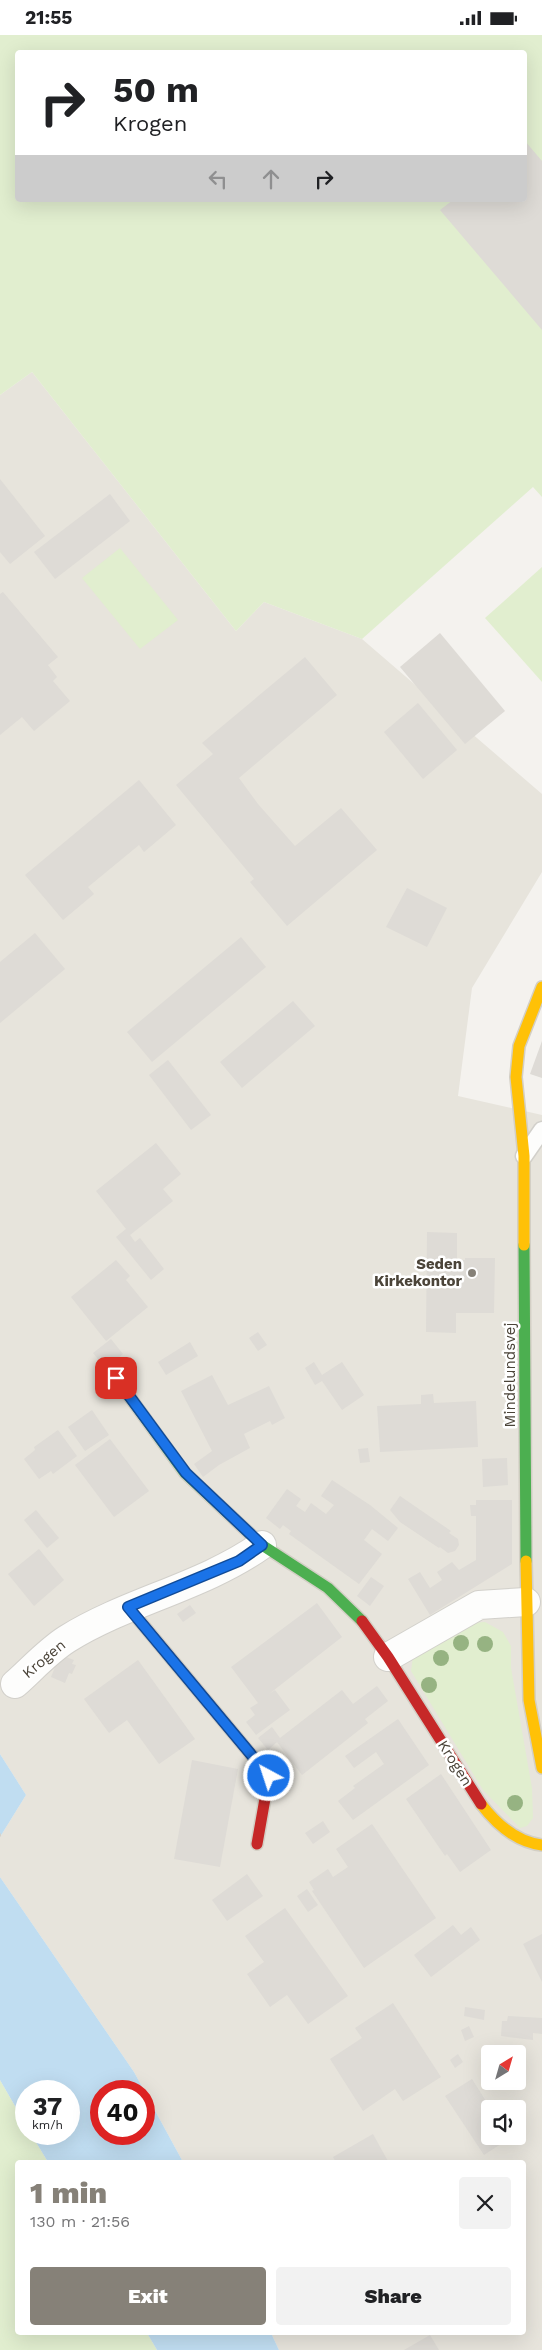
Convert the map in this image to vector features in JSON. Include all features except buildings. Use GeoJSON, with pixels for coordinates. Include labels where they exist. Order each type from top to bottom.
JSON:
{"type":"FeatureCollection","features":[{"type":"Feature","properties":{"kind":"street","name":"Mindelundsvej"},"geometry":{"type":"LineString","coordinates":[[542,987],[519,1046],[516,1077],[524,1156],[526,1602],[529,1701],[542,1768]]}},
{"type":"Feature","properties":{"kind":"street","name":"Krogen"},"geometry":{"type":"LineString","coordinates":[[116,1378],[186,1473],[262,1545],[328,1588],[361,1620],[388,1657],[482,1806],[509,1833],[527,1843],[542,1845]]}},
{"type":"Feature","properties":{"kind":"street","name":"Krogen"},"geometry":{"type":"LineString","coordinates":[[15,1684],[65,1640],[128,1607],[239,1561],[262,1545]]}},
{"type":"Feature","properties":{"kind":"street"},"geometry":{"type":"LineString","coordinates":[[388,1657],[479,1605],[526,1602]]}},
{"type":"Feature","properties":{"kind":"street"},"geometry":{"type":"LineString","coordinates":[[128,1607],[269,1776],[257,1844]]}},
{"type":"Feature","properties":{"kind":"lane"},"geometry":{"type":"LineString","coordinates":[[524,1156],[542,1130]]}},
{"type":"Feature","properties":{"kind":"shaded area"},"geometry":{"type":"Polygon","coordinates":[[[32,372],[236,631],[264,602],[362,639],[542,794],[542,872],[472,988],[458,1096],[542,1115],[542,2350],[279,2350],[272,2335],[526,2335],[526,2160],[182,2160],[155,2111],[155,2080],[138,2080],[0,1877],[0,1837],[26,1795],[0,1754],[0,395],[32,372]]]}},
{"type":"Feature","properties":{"kind":"green space"},"geometry":{"type":"Polygon","coordinates":[[[0,35],[542,35],[542,497],[533,487],[362,639],[264,602],[236,631],[32,372],[0,395],[0,35]]]}},
{"type":"Feature","properties":{"kind":"green space"},"geometry":{"type":"Polygon","coordinates":[[[120,548],[178,620],[140,649],[82,578],[120,548]]]}},
{"type":"Feature","properties":{"kind":"green space"},"geometry":{"type":"Polygon","coordinates":[[[542,567],[542,682],[485,618],[542,567]]]}},
{"type":"Feature","properties":{"kind":"green space"},"geometry":{"type":"Polygon","coordinates":[[[485,1622],[503,1632],[511,1646],[511,1668],[532,1788],[533,1818],[527,1826],[520,1828],[483,1790],[411,1671],[414,1649],[460,1624],[485,1622]]]}},
{"type":"Feature","properties":{"kind":"green space"},"geometry":{"type":"Polygon","coordinates":[[[0,2080],[15,2106],[15,2145],[38,2145],[47,2160],[15,2160],[15,2335],[148,2335],[157,2350],[0,2350],[0,2080]]]}},
{"type":"Feature","properties":{"kind":"water"},"geometry":{"type":"Polygon","coordinates":[[[0,1754],[26,1795],[0,1837],[0,1754]]]}},
{"type":"Feature","properties":{"kind":"water"},"geometry":{"type":"Polygon","coordinates":[[[0,1877],[138,2080],[90,2080],[90,2145],[155,2145],[155,2111],[182,2160],[47,2160],[38,2145],[80,2145],[80,2080],[15,2080],[15,2106],[0,2080],[0,1877]]]}},
{"type":"Feature","properties":{"kind":"water"},"geometry":{"type":"Polygon","coordinates":[[[148,2335],[272,2335],[279,2350],[157,2350],[148,2335]]]}},
{"type":"Feature","properties":{"kind":"traffic: fast"},"geometry":{"type":"LineString","coordinates":[[524,1245],[526,1561]]}},
{"type":"Feature","properties":{"kind":"traffic: fast"},"geometry":{"type":"LineString","coordinates":[[116,1378],[185,1473],[262,1545],[328,1588],[362,1621]]}},
{"type":"Feature","properties":{"kind":"traffic: slow"},"geometry":{"type":"LineString","coordinates":[[524,1245],[524,1156],[516,1077],[519,1046],[542,987]]}},
{"type":"Feature","properties":{"kind":"traffic: slow"},"geometry":{"type":"LineString","coordinates":[[526,1561],[529,1700],[542,1768]]}},
{"type":"Feature","properties":{"kind":"traffic: slow"},"geometry":{"type":"LineString","coordinates":[[481,1804],[500,1825],[515,1836],[542,1845]]}},
{"type":"Feature","properties":{"kind":"traffic: jam"},"geometry":{"type":"LineString","coordinates":[[129,1608],[269,1776],[257,1844]]}},
{"type":"Feature","properties":{"kind":"traffic: jam"},"geometry":{"type":"LineString","coordinates":[[362,1621],[388,1657],[481,1804]]}},
{"type":"Feature","properties":{"kind":"place","name":"Seden Kirkekontor"},"geometry":{"type":"Point","coordinates":[472,1273]}},
{"type":"Feature","properties":{"kind":"route"},"geometry":{"type":"LineString","coordinates":[[116,1378],[186,1473],[262,1545],[239,1561],[128,1607],[269,1776]]}}]}
